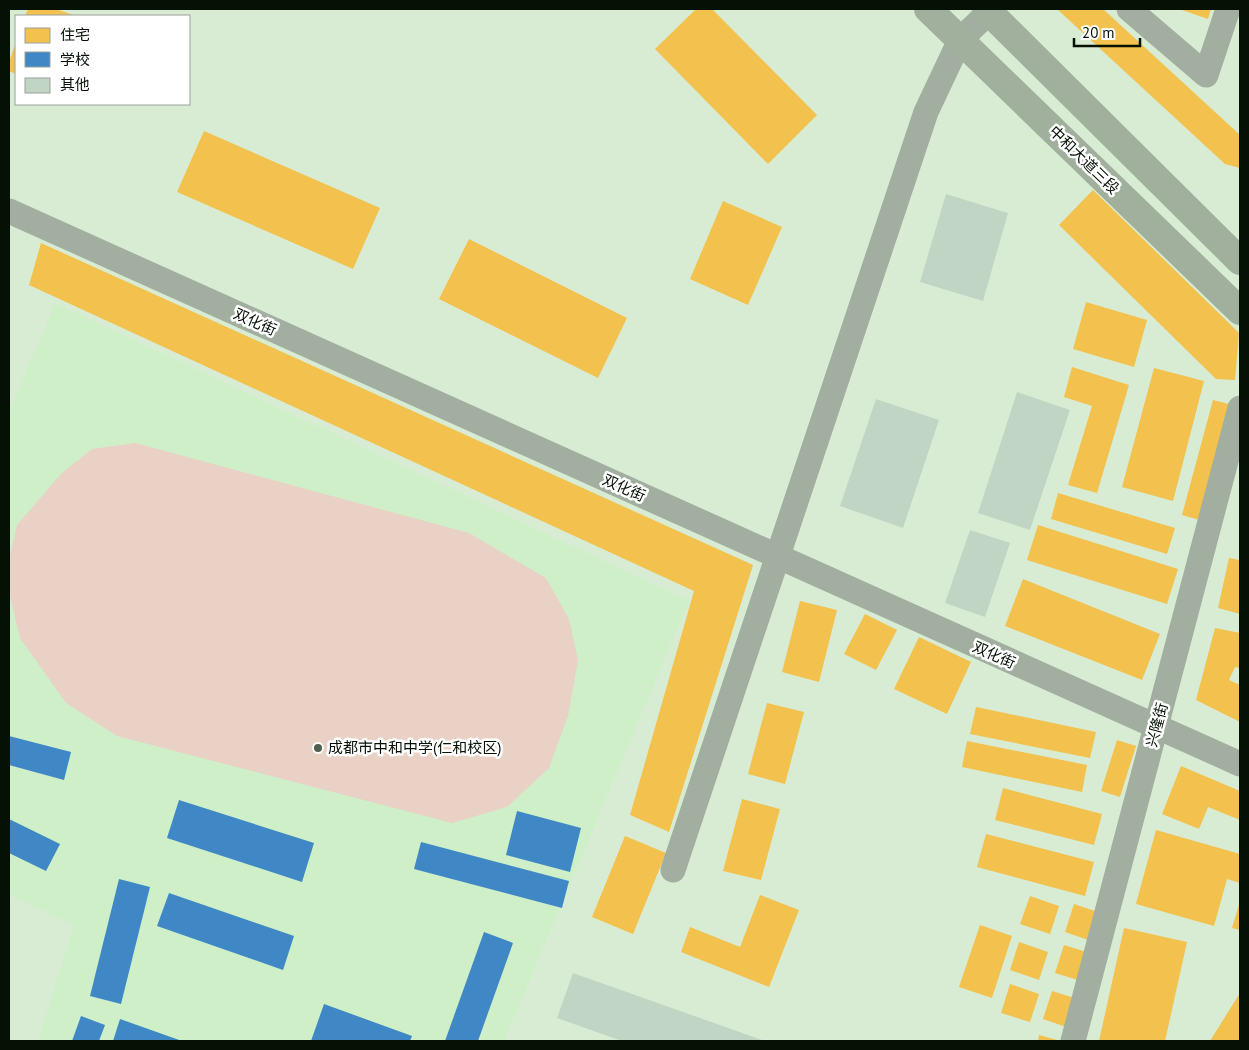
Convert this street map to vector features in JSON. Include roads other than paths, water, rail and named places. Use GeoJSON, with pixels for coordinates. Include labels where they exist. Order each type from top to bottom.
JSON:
{"type":"FeatureCollection","features":[{"type":"Feature","properties":{"kind":"main road","name":"中和大道三段"},"geometry":{"type":"LineString","coordinates":[[928,9],[1240,311]]}},
{"type":"Feature","properties":{"kind":"main road"},"geometry":{"type":"LineString","coordinates":[[987,10],[1240,261]]}},
{"type":"Feature","properties":{"kind":"street"},"geometry":{"type":"LineString","coordinates":[[1129,9],[1206,75],[1228,9]]}},
{"type":"Feature","properties":{"kind":"street"},"geometry":{"type":"LineString","coordinates":[[672,870],[926,112],[960,40],[987,10]]}},
{"type":"Feature","properties":{"kind":"street","name":"双化街"},"geometry":{"type":"LineString","coordinates":[[9,211],[1240,764]]}},
{"type":"Feature","properties":{"kind":"street","name":"兴隆街"},"geometry":{"type":"LineString","coordinates":[[1073,1041],[1240,408]]}},
{"type":"Feature","properties":{"kind":"place","name":"成都市中和中学(仁和校区)"},"geometry":{"type":"Point","coordinates":[318,748]}}]}
